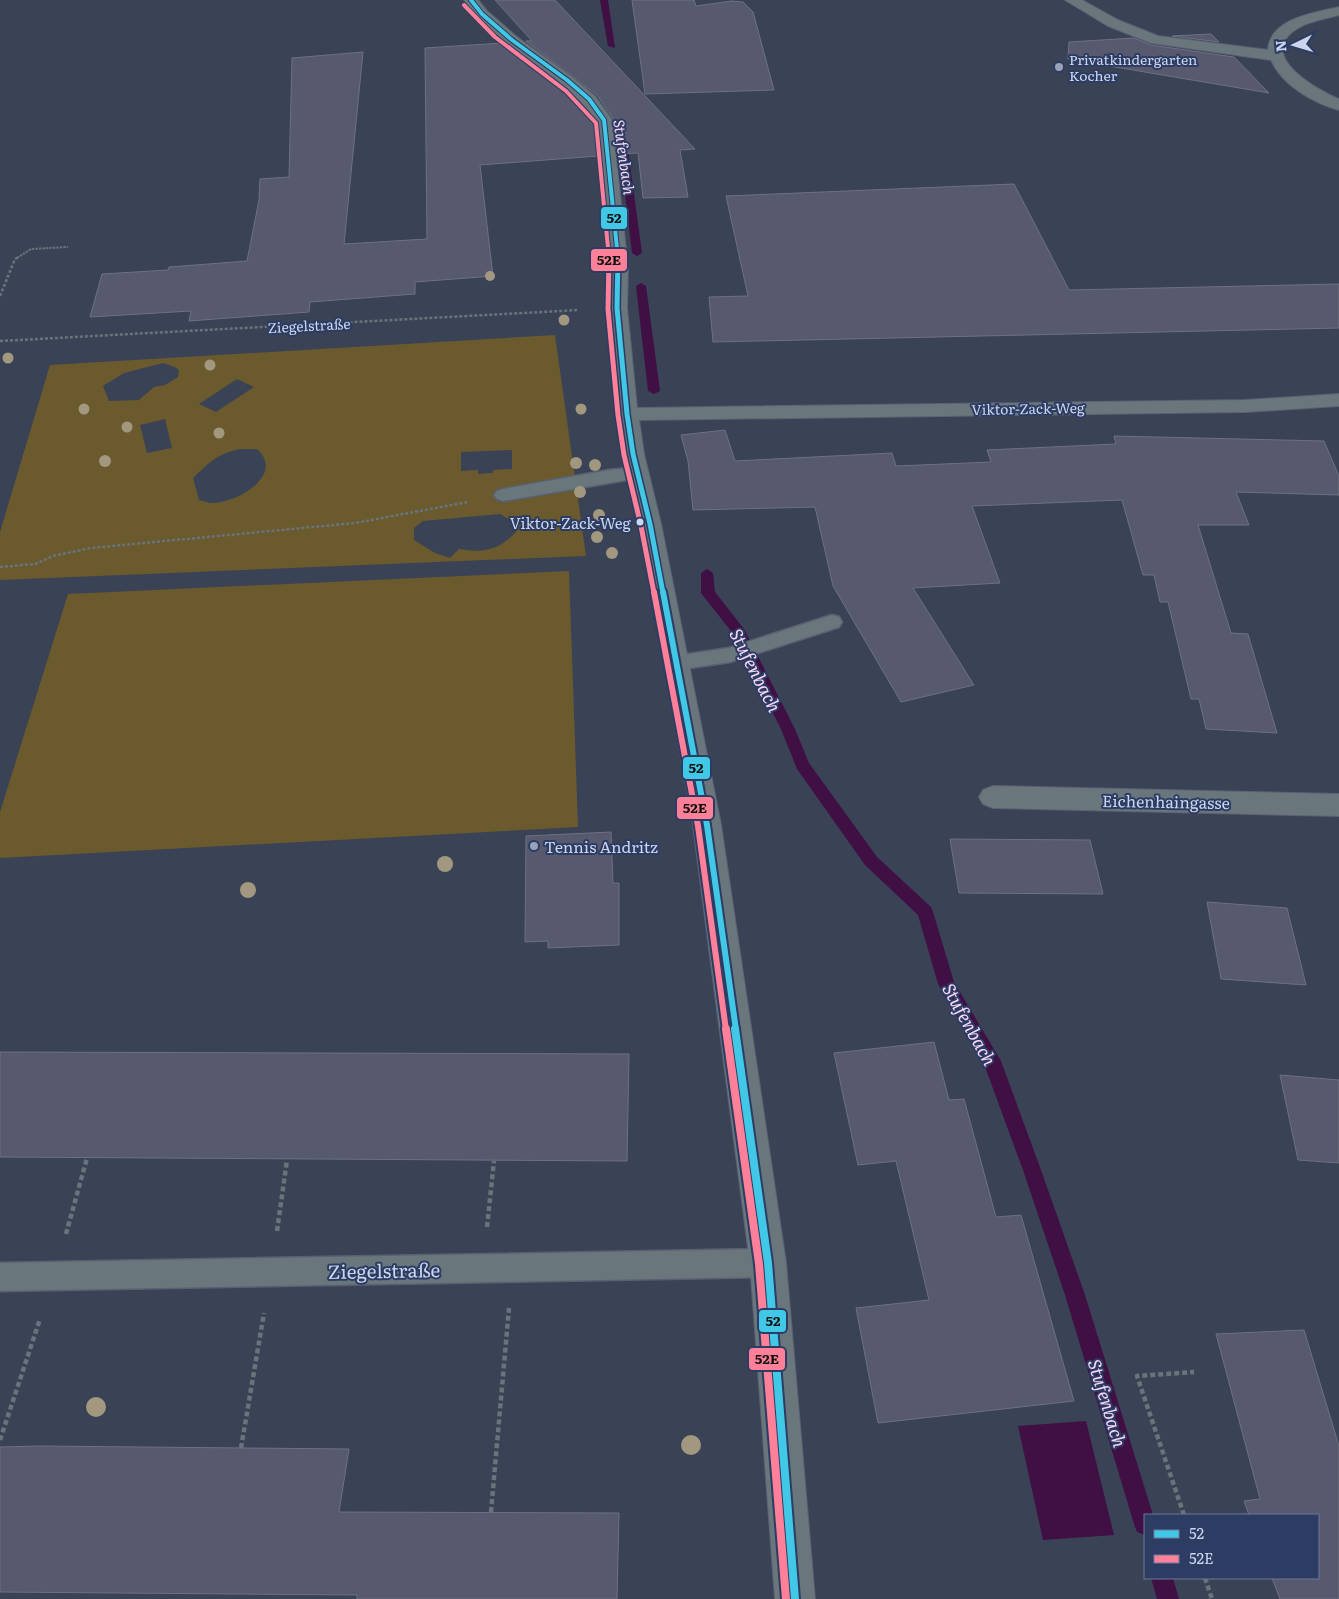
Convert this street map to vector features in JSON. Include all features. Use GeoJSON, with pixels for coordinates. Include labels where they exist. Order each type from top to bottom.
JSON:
{"type":"FeatureCollection","features":[{"type":"Feature","properties":{"kind":"street"},"geometry":{"type":"LineString","coordinates":[[471,0],[482,14],[512,40],[567,80],[589,99],[604,120],[619,268],[617,308],[627,414],[650,524],[707,825],[768,1263],[795,1599]]}},
{"type":"Feature","properties":{"kind":"street"},"geometry":{"type":"LineString","coordinates":[[1072,0],[1121,29],[1138,35],[1184,44],[1276,56]]}},
{"type":"Feature","properties":{"kind":"street"},"geometry":{"type":"LineString","coordinates":[[1339,11],[1312,18],[1285,30],[1276,41],[1276,56],[1280,65],[1296,82],[1313,93],[1339,104]]}},
{"type":"Feature","properties":{"kind":"street","name":"Viktor-Zack-Weg"},"geometry":{"type":"LineString","coordinates":[[627,414],[1245,406],[1339,400]]}},
{"type":"Feature","properties":{"kind":"street","name":"Eichenhaingasse"},"geometry":{"type":"LineString","coordinates":[[993,797],[1339,805]]}},
{"type":"Feature","properties":{"kind":"lane"},"geometry":{"type":"LineString","coordinates":[[502,495],[638,473]]}},
{"type":"Feature","properties":{"kind":"lane"},"geometry":{"type":"LineString","coordinates":[[676,663],[730,655],[832,622]]}},
{"type":"Feature","properties":{"kind":"lane","name":"Ziegelstraße"},"geometry":{"type":"LineString","coordinates":[[0,1277],[768,1263]]}},
{"type":"Feature","properties":{"kind":"path"},"geometry":{"type":"LineString","coordinates":[[0,296],[15,259],[30,249],[68,247]]}},
{"type":"Feature","properties":{"kind":"path","name":"Ziegelstraße"},"geometry":{"type":"LineString","coordinates":[[0,341],[617,308]]}},
{"type":"Feature","properties":{"kind":"path"},"geometry":{"type":"LineString","coordinates":[[0,566],[35,564],[53,556],[91,548],[355,523],[423,512],[502,495]]}},
{"type":"Feature","properties":{"kind":"path"},"geometry":{"type":"LineString","coordinates":[[483,1268],[494,1161]]}},
{"type":"Feature","properties":{"kind":"path"},"geometry":{"type":"LineString","coordinates":[[491,1512],[512,1267]]}},
{"type":"Feature","properties":{"kind":"path"},"geometry":{"type":"LineString","coordinates":[[1184,1514],[1137,1376],[1194,1372]]}},
{"type":"Feature","properties":{"kind":"path"},"geometry":{"type":"LineString","coordinates":[[1205,1579],[1212,1599]]}},
{"type":"Feature","properties":{"kind":"shaded area"},"geometry":{"type":"Polygon","coordinates":[[[555,335],[586,556],[0,580],[0,532],[50,365],[555,335]],[[163,363],[124,373],[103,386],[109,401],[139,400],[154,387],[165,385],[178,377],[179,370],[163,363]],[[237,379],[199,404],[216,412],[254,387],[237,379]],[[165,419],[140,425],[147,453],[172,448],[165,419]],[[241,449],[226,453],[210,463],[193,478],[199,500],[210,503],[232,499],[254,486],[262,478],[266,469],[264,459],[257,449],[241,449]],[[512,450],[461,452],[461,471],[478,470],[478,474],[493,473],[493,470],[512,469],[512,450]],[[500,514],[423,521],[414,528],[414,540],[435,553],[450,558],[459,549],[476,551],[496,547],[516,532],[510,521],[500,514]]]}},
{"type":"Feature","properties":{"kind":"shaded area"},"geometry":{"type":"Polygon","coordinates":[[[569,571],[578,827],[0,858],[0,812],[68,594],[569,571]]]}},
{"type":"Feature","properties":{"kind":"shaded area"},"geometry":{"type":"Polygon","coordinates":[[[1086,1421],[1114,1535],[1043,1540],[1018,1426],[1086,1421]]]}},
{"type":"Feature","properties":{"kind":"building"},"geometry":{"type":"Polygon","coordinates":[[[495,0],[555,0],[695,149],[680,150],[688,197],[643,198],[638,153],[618,154],[614,120],[597,95],[526,41],[532,41],[495,0]]]}},
{"type":"Feature","properties":{"kind":"building"},"geometry":{"type":"Polygon","coordinates":[[[632,0],[694,0],[696,6],[732,1],[743,2],[753,12],[774,90],[645,94],[632,0]]]}},
{"type":"Feature","properties":{"kind":"building"},"geometry":{"type":"Polygon","coordinates":[[[1211,34],[1219,42],[1172,36],[1211,34]]]}},
{"type":"Feature","properties":{"kind":"building"},"geometry":{"type":"Polygon","coordinates":[[[1134,38],[1151,45],[1234,57],[1269,93],[1068,59],[1069,42],[1134,38]]]}},
{"type":"Feature","properties":{"kind":"building"},"geometry":{"type":"Polygon","coordinates":[[[503,43],[564,89],[594,121],[598,156],[480,165],[493,276],[415,282],[415,294],[310,302],[309,312],[189,321],[191,311],[90,317],[102,274],[168,270],[169,267],[247,261],[259,200],[260,179],[289,177],[292,58],[363,52],[344,244],[427,239],[425,48],[503,43]]]}},
{"type":"Feature","properties":{"kind":"building"},"geometry":{"type":"Polygon","coordinates":[[[1014,184],[1069,290],[1339,284],[1339,328],[713,342],[709,297],[748,296],[726,196],[1014,184]]]}},
{"type":"Feature","properties":{"kind":"building"},"geometry":{"type":"Polygon","coordinates":[[[725,430],[735,461],[892,453],[896,466],[991,462],[987,450],[1116,444],[1114,436],[1324,441],[1339,476],[1339,495],[1236,492],[1249,525],[1198,525],[1231,633],[1248,634],[1277,733],[1206,729],[1199,699],[1191,699],[1168,602],[1160,602],[1154,575],[1143,575],[1122,500],[972,506],[1000,583],[913,588],[974,685],[901,702],[833,586],[815,507],[693,510],[688,461],[681,435],[725,430]]]}},
{"type":"Feature","properties":{"kind":"building"},"geometry":{"type":"Polygon","coordinates":[[[611,832],[613,883],[619,883],[619,945],[548,948],[548,941],[525,942],[526,836],[611,832]]]}},
{"type":"Feature","properties":{"kind":"building"},"geometry":{"type":"Polygon","coordinates":[[[950,839],[1090,840],[1103,894],[959,893],[950,839]]]}},
{"type":"Feature","properties":{"kind":"building"},"geometry":{"type":"Polygon","coordinates":[[[1207,902],[1287,908],[1306,985],[1221,979],[1207,902]]]}},
{"type":"Feature","properties":{"kind":"building"},"geometry":{"type":"Polygon","coordinates":[[[934,1042],[949,1100],[964,1099],[996,1217],[1021,1215],[1074,1401],[878,1423],[856,1308],[929,1300],[896,1161],[858,1165],[834,1053],[934,1042]]]}},
{"type":"Feature","properties":{"kind":"building"},"geometry":{"type":"Polygon","coordinates":[[[0,1052],[629,1054],[627,1161],[0,1157],[0,1052]]]}},
{"type":"Feature","properties":{"kind":"building"},"geometry":{"type":"Polygon","coordinates":[[[1280,1075],[1339,1080],[1339,1163],[1298,1160],[1280,1075]]]}},
{"type":"Feature","properties":{"kind":"building"},"geometry":{"type":"Polygon","coordinates":[[[1304,1330],[1339,1446],[1339,1599],[1280,1599],[1272,1579],[1319,1579],[1319,1514],[1249,1514],[1244,1501],[1260,1499],[1216,1334],[1304,1330]]]}},
{"type":"Feature","properties":{"kind":"building"},"geometry":{"type":"Polygon","coordinates":[[[0,1447],[349,1449],[339,1512],[619,1513],[617,1599],[357,1599],[357,1595],[0,1592],[0,1447]]]}},
{"type":"Feature","properties":{"kind":"waterway","name":"Stufenbach"},"geometry":{"type":"LineString","coordinates":[[604,0],[612,46]]}},
{"type":"Feature","properties":{"kind":"waterway","name":"Stufenbach"},"geometry":{"type":"LineString","coordinates":[[622,135],[637,253]]}},
{"type":"Feature","properties":{"kind":"waterway","name":"Stufenbach"},"geometry":{"type":"LineString","coordinates":[[641,286],[654,391]]}},
{"type":"Feature","properties":{"kind":"waterway","name":"Stufenbach"},"geometry":{"type":"LineString","coordinates":[[707,573],[708,593],[737,629],[788,729],[802,765],[871,861],[925,912],[946,984],[992,1061],[1032,1170],[1075,1295],[1144,1521]]}},
{"type":"Feature","properties":{"kind":"waterway","name":"Stufenbach"},"geometry":{"type":"LineString","coordinates":[[1162,1579],[1168,1599]]}},
{"type":"Feature","properties":{"kind":"transit line","name":"52"},"geometry":{"type":"LineString","coordinates":[[471,0],[482,14],[512,40],[567,80],[589,99],[604,120],[619,268],[617,308],[627,414],[633,454],[650,524],[707,825],[768,1263],[795,1599]]}},
{"type":"Feature","properties":{"kind":"transit line","name":"52E"},"geometry":{"type":"LineString","coordinates":[[464,5],[495,37],[566,91],[596,123],[610,268],[608,309],[618,415],[624,455],[641,526],[698,826],[759,1264],[786,1599]]}},
{"type":"Feature","properties":{"kind":"place","name":"Privatkindergarten Kocher"},"geometry":{"type":"Point","coordinates":[1059,67]}},
{"type":"Feature","properties":{"kind":"place","name":"Viktor-Zack-Weg"},"geometry":{"type":"Point","coordinates":[640,522]}},
{"type":"Feature","properties":{"kind":"place","name":"Tennis Andritz"},"geometry":{"type":"Point","coordinates":[534,846]}}]}
